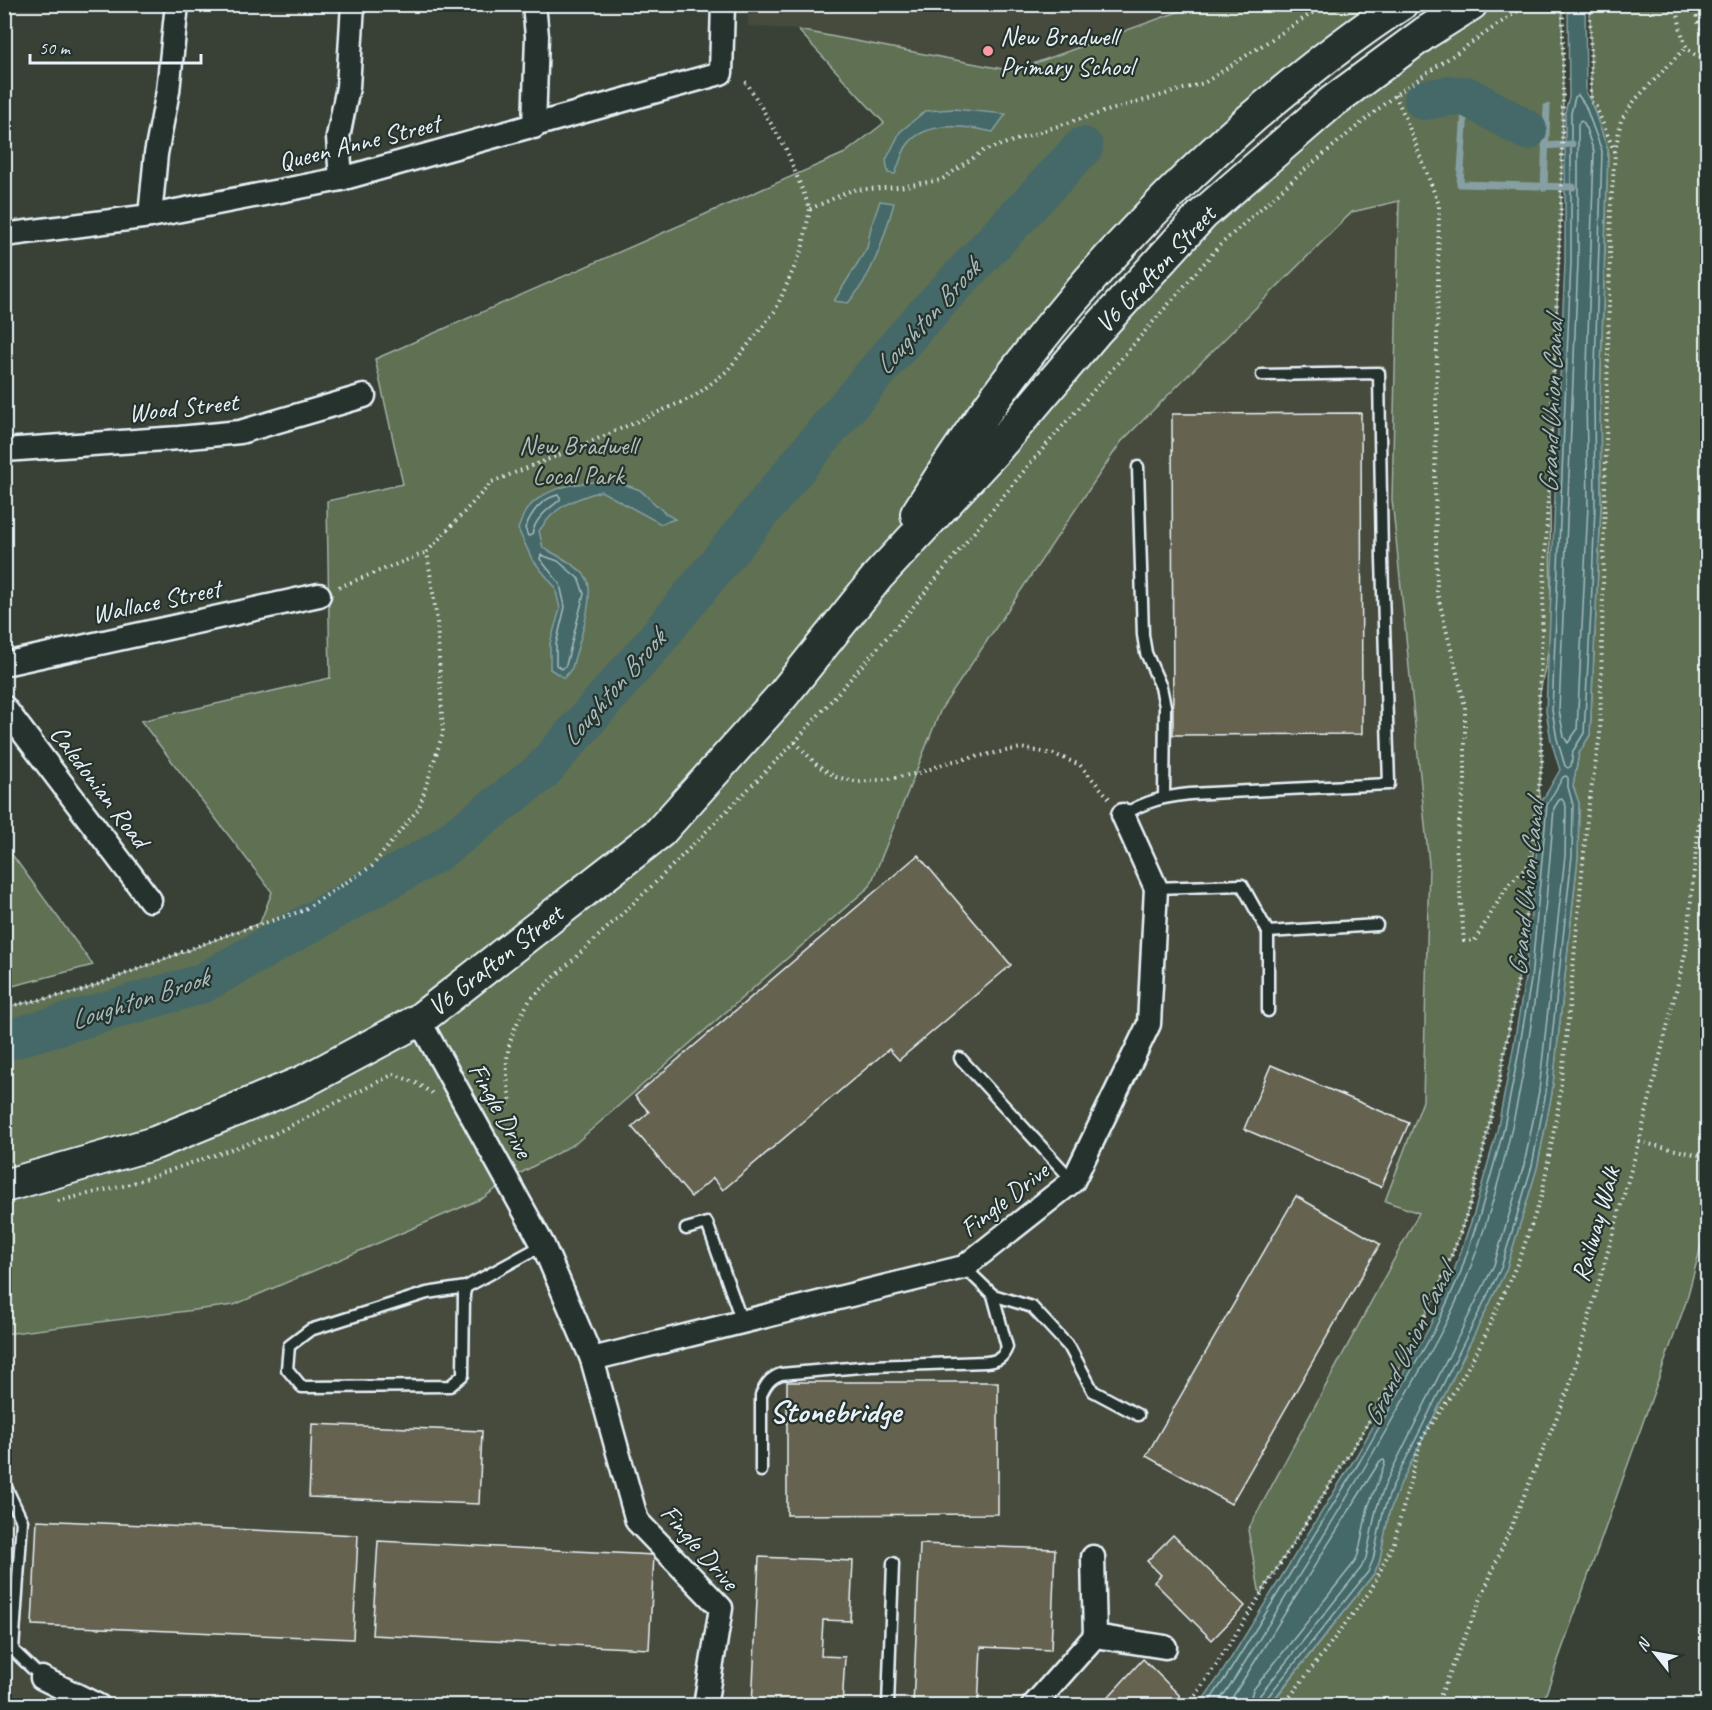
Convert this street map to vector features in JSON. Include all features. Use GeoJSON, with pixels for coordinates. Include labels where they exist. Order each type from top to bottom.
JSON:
{"type":"FeatureCollection","features":[{"type":"Feature","properties":{"kind":"street"},"geometry":{"type":"LineString","coordinates":[[150,216],[156,154],[168,91],[177,4]]}},
{"type":"Feature","properties":{"kind":"street"},"geometry":{"type":"LineString","coordinates":[[341,179],[338,137],[348,87],[353,4]]}},
{"type":"Feature","properties":{"kind":"street"},"geometry":{"type":"LineString","coordinates":[[534,4],[537,36],[534,127]]}},
{"type":"Feature","properties":{"kind":"street"},"geometry":{"type":"LineString","coordinates":[[721,73],[723,4]]}},
{"type":"Feature","properties":{"kind":"street","name":"V6 Grafton Street"},"geometry":{"type":"LineString","coordinates":[[878,576],[963,441],[1034,345],[1115,250],[1204,160],[1305,73],[1401,4]]}},
{"type":"Feature","properties":{"kind":"street","name":"V6 Grafton Street"},"geometry":{"type":"LineString","coordinates":[[4,1186],[154,1143],[303,1083],[419,1020],[660,832],[782,696],[878,576],[996,449],[1096,331],[1202,215],[1332,102],[1425,33],[1471,4]]}},
{"type":"Feature","properties":{"kind":"street","name":"Queen Anne Street"},"geometry":{"type":"LineString","coordinates":[[4,235],[150,216],[341,179],[721,73]]}},
{"type":"Feature","properties":{"kind":"street","name":"Wood Street"},"geometry":{"type":"LineString","coordinates":[[4,450],[240,432],[364,396]]}},
{"type":"Feature","properties":{"kind":"street","name":"Wallace Street"},"geometry":{"type":"LineString","coordinates":[[4,664],[319,595]]}},
{"type":"Feature","properties":{"kind":"street","name":"Caledonian Road"},"geometry":{"type":"LineString","coordinates":[[4,707],[150,900]]}},
{"type":"Feature","properties":{"kind":"street","name":"Fingle Drive"},"geometry":{"type":"LineString","coordinates":[[592,1359],[964,1267],[1073,1181],[1149,1024],[1156,888],[1123,815]]}},
{"type":"Feature","properties":{"kind":"street","name":"Fingle Drive"},"geometry":{"type":"LineString","coordinates":[[419,1020],[543,1245],[592,1359],[638,1521],[722,1608],[705,1706]]}},
{"type":"Feature","properties":{"kind":"street"},"geometry":{"type":"LineString","coordinates":[[1033,1706],[1095,1636],[1093,1557]]}},
{"type":"Feature","properties":{"kind":"street"},"geometry":{"type":"LineString","coordinates":[[1095,1636],[1165,1647]]}},
{"type":"Feature","properties":{"kind":"street"},"geometry":{"type":"LineString","coordinates":[[42,1678],[99,1706]]}},
{"type":"Feature","properties":{"kind":"lane"},"geometry":{"type":"LineString","coordinates":[[1123,815],[1143,803],[1164,797],[1389,784],[1379,374],[1262,375]]}},
{"type":"Feature","properties":{"kind":"lane"},"geometry":{"type":"LineString","coordinates":[[1138,467],[1143,635],[1146,652],[1161,687],[1165,706],[1164,797]]}},
{"type":"Feature","properties":{"kind":"lane"},"geometry":{"type":"LineString","coordinates":[[1156,888],[1242,885],[1268,932],[1268,1011]]}},
{"type":"Feature","properties":{"kind":"lane"},"geometry":{"type":"LineString","coordinates":[[1268,932],[1377,925]]}},
{"type":"Feature","properties":{"kind":"lane"},"geometry":{"type":"LineString","coordinates":[[960,1058],[1073,1181]]}},
{"type":"Feature","properties":{"kind":"lane"},"geometry":{"type":"LineString","coordinates":[[686,1229],[707,1223],[742,1322]]}},
{"type":"Feature","properties":{"kind":"lane"},"geometry":{"type":"LineString","coordinates":[[466,1287],[463,1375],[450,1386],[302,1387],[287,1370],[290,1346],[310,1330],[427,1293],[466,1287],[543,1245]]}},
{"type":"Feature","properties":{"kind":"lane"},"geometry":{"type":"LineString","coordinates":[[964,1267],[993,1295],[1032,1307],[1070,1348],[1094,1391],[1138,1416]]}},
{"type":"Feature","properties":{"kind":"lane"},"geometry":{"type":"LineString","coordinates":[[761,1471],[761,1395],[766,1384],[773,1377],[781,1374],[872,1366],[997,1361],[1007,1347],[993,1295]]}},
{"type":"Feature","properties":{"kind":"lane"},"geometry":{"type":"LineString","coordinates":[[4,1483],[22,1521],[9,1650],[42,1678]]}},
{"type":"Feature","properties":{"kind":"lane"},"geometry":{"type":"LineString","coordinates":[[888,1706],[892,1563]]}},
{"type":"Feature","properties":{"kind":"path"},"geometry":{"type":"LineString","coordinates":[[810,209],[852,190],[899,187],[941,180],[982,151],[1076,120],[1203,83],[1326,4]]}},
{"type":"Feature","properties":{"kind":"path"},"geometry":{"type":"LineString","coordinates":[[476,1123],[511,1102],[506,1075],[508,1052],[515,1024],[530,1000],[654,884],[795,742],[909,612],[1028,466],[1219,246],[1296,177],[1395,95],[1528,4]]}},
{"type":"Feature","properties":{"kind":"path"},"geometry":{"type":"LineString","coordinates":[[1189,1706],[1360,1436],[1402,1364],[1437,1291],[1457,1242],[1472,1198],[1499,1083],[1522,958],[1542,763],[1539,698],[1561,204],[1563,4]]}},
{"type":"Feature","properties":{"kind":"path"},"geometry":{"type":"LineString","coordinates":[[1590,4],[1591,102],[1596,107],[1615,153]]}},
{"type":"Feature","properties":{"kind":"path"},"geometry":{"type":"LineString","coordinates":[[1679,4],[1677,10],[1686,47],[1695,56],[1707,59]]}},
{"type":"Feature","properties":{"kind":"path"},"geometry":{"type":"LineString","coordinates":[[1696,4],[1697,21],[1702,32],[1707,36]]}},
{"type":"Feature","properties":{"kind":"path"},"geometry":{"type":"LineString","coordinates":[[1283,1706],[1371,1590],[1394,1542],[1421,1440],[1458,1385],[1482,1342],[1521,1255],[1542,1194],[1560,1091],[1588,810],[1600,735],[1611,205],[1615,153],[1621,120],[1635,100],[1686,47]]}},
{"type":"Feature","properties":{"kind":"path"},"geometry":{"type":"LineString","coordinates":[[319,595],[427,552],[492,482],[695,396],[727,372],[775,310],[802,250],[810,209],[786,149],[747,83],[721,73]]}},
{"type":"Feature","properties":{"kind":"path"},"geometry":{"type":"LineString","coordinates":[[1395,95],[1439,206],[1435,487],[1437,592],[1465,706],[1465,782],[1456,844],[1464,941],[1474,940],[1508,885],[1531,862]]}},
{"type":"Feature","properties":{"kind":"path"},"geometry":{"type":"LineString","coordinates":[[4,1007],[78,992],[242,930],[302,911],[372,866],[420,808],[443,733],[437,621],[427,552]]}},
{"type":"Feature","properties":{"kind":"path","name":"Railway Walk"},"geometry":{"type":"LineString","coordinates":[[1436,1706],[1569,1388],[1639,1142],[1686,950],[1707,731]]}},
{"type":"Feature","properties":{"kind":"path"},"geometry":{"type":"LineString","coordinates":[[795,742],[818,765],[836,777],[859,782],[919,773],[949,762],[1021,748],[1054,754],[1080,765],[1123,815]]}},
{"type":"Feature","properties":{"kind":"path"},"geometry":{"type":"LineString","coordinates":[[49,1203],[126,1185],[270,1136],[394,1074],[417,1083],[430,1091],[437,1100]]}},
{"type":"Feature","properties":{"kind":"path"},"geometry":{"type":"LineString","coordinates":[[1639,1142],[1707,1157]]}},
{"type":"Feature","properties":{"kind":"shaded area","name":"New Bradwell Primary School"},"geometry":{"type":"Polygon","coordinates":[[[748,5],[1197,5],[1013,72],[798,30],[748,26],[748,5]]]}},
{"type":"Feature","properties":{"kind":"shaded area"},"geometry":{"type":"Polygon","coordinates":[[[1400,201],[1392,499],[1429,864],[1423,1101],[1385,1201],[1419,1213],[1248,1530],[1260,1595],[1189,1705],[26,1705],[5,1694],[4,1334],[234,1305],[483,1198],[508,1180],[576,1143],[870,886],[941,709],[1121,442],[1352,212],[1400,201]]]}},
{"type":"Feature","properties":{"kind":"green space","name":"New Bradwell Local Park"},"geometry":{"type":"Polygon","coordinates":[[[1197,5],[1401,5],[1115,250],[882,570],[1202,215],[1471,5],[1562,5],[1561,205],[1550,488],[1551,637],[1539,698],[1542,763],[1539,788],[1543,815],[1531,862],[1522,958],[1499,1083],[1472,1198],[1437,1291],[1402,1363],[1361,1435],[1260,1595],[1248,1530],[1419,1213],[1385,1201],[1423,1101],[1429,864],[1392,499],[1399,201],[1352,212],[1121,442],[941,709],[870,886],[576,1143],[508,1180],[483,1198],[234,1305],[5,1334],[5,1007],[78,992],[260,923],[272,892],[141,721],[330,678],[327,501],[403,484],[375,359],[845,153],[884,123],[798,30],[1013,71],[1197,5]]]}},
{"type":"Feature","properties":{"kind":"green space"},"geometry":{"type":"Polygon","coordinates":[[[1590,5],[1707,5],[1707,1224],[1686,1302],[1542,1705],[1269,1706],[1373,1575],[1379,1562],[1389,1513],[1399,1487],[1506,1270],[1537,1168],[1552,1093],[1578,857],[1579,803],[1573,786],[1579,753],[1590,735],[1601,505],[1600,398],[1608,150],[1591,102],[1590,5]]]}},
{"type":"Feature","properties":{"kind":"green space"},"geometry":{"type":"Polygon","coordinates":[[[5,845],[93,965],[5,988],[5,845]]]}},
{"type":"Feature","properties":{"kind":"green space"},"geometry":{"type":"Polygon","coordinates":[[[5,1693],[28,1705],[5,1705],[5,1693]]]}},
{"type":"Feature","properties":{"kind":"water"},"geometry":{"type":"Polygon","coordinates":[[[1568,5],[1585,5],[1586,93],[1608,150],[1600,398],[1601,505],[1590,735],[1579,753],[1573,786],[1579,803],[1578,857],[1552,1093],[1537,1168],[1506,1270],[1399,1487],[1389,1513],[1379,1563],[1373,1575],[1269,1705],[1199,1705],[1223,1671],[1355,1458],[1429,1328],[1454,1271],[1474,1213],[1497,1131],[1525,979],[1541,803],[1560,770],[1551,740],[1546,711],[1565,262],[1565,112],[1569,97],[1568,5]]]}},
{"type":"Feature","properties":{"kind":"water"},"geometry":{"type":"Polygon","coordinates":[[[954,109],[1006,114],[993,132],[946,127],[923,132],[906,147],[895,174],[888,173],[886,160],[900,132],[925,111],[954,109]]]}},
{"type":"Feature","properties":{"kind":"water"},"geometry":{"type":"Polygon","coordinates":[[[880,201],[894,203],[882,243],[871,269],[848,303],[834,301],[867,248],[880,201]]]}},
{"type":"Feature","properties":{"kind":"water"},"geometry":{"type":"Polygon","coordinates":[[[612,480],[640,490],[666,514],[675,519],[661,524],[601,491],[559,509],[539,531],[543,548],[578,568],[586,577],[589,586],[588,609],[582,635],[572,668],[564,678],[550,669],[550,643],[560,609],[555,587],[532,559],[518,529],[526,510],[545,494],[567,486],[612,480]]]}},
{"type":"Feature","properties":{"kind":"building"},"geometry":{"type":"Polygon","coordinates":[[[1361,413],[1362,734],[1173,735],[1172,414],[1361,413]]]}},
{"type":"Feature","properties":{"kind":"building"},"geometry":{"type":"Polygon","coordinates":[[[918,855],[1011,965],[899,1060],[889,1049],[723,1190],[713,1178],[691,1197],[632,1127],[649,1112],[635,1096],[918,855]]]}},
{"type":"Feature","properties":{"kind":"building"},"geometry":{"type":"Polygon","coordinates":[[[1271,1065],[1409,1123],[1381,1187],[1244,1129],[1271,1065]]]}},
{"type":"Feature","properties":{"kind":"building"},"geometry":{"type":"Polygon","coordinates":[[[1296,1196],[1380,1244],[1231,1504],[1146,1456],[1296,1196]]]}},
{"type":"Feature","properties":{"kind":"building"},"geometry":{"type":"Polygon","coordinates":[[[787,1382],[998,1382],[998,1514],[787,1515],[787,1382]]]}},
{"type":"Feature","properties":{"kind":"building"},"geometry":{"type":"Polygon","coordinates":[[[312,1424],[482,1431],[479,1504],[309,1497],[312,1424]]]}},
{"type":"Feature","properties":{"kind":"building"},"geometry":{"type":"Polygon","coordinates":[[[37,1520],[358,1535],[353,1639],[32,1625],[37,1520]]]}},
{"type":"Feature","properties":{"kind":"building"},"geometry":{"type":"Polygon","coordinates":[[[1173,1535],[1245,1606],[1212,1640],[1154,1582],[1161,1575],[1147,1561],[1173,1535]]]}},
{"type":"Feature","properties":{"kind":"building"},"geometry":{"type":"Polygon","coordinates":[[[378,1541],[654,1555],[649,1649],[372,1635],[378,1541]]]}},
{"type":"Feature","properties":{"kind":"building"},"geometry":{"type":"Polygon","coordinates":[[[920,1544],[1055,1549],[1051,1650],[981,1647],[978,1706],[913,1706],[920,1544]]]}},
{"type":"Feature","properties":{"kind":"building"},"geometry":{"type":"Polygon","coordinates":[[[759,1557],[853,1561],[850,1621],[823,1620],[821,1656],[845,1657],[842,1706],[752,1706],[759,1557]]]}},
{"type":"Feature","properties":{"kind":"building"},"geometry":{"type":"Polygon","coordinates":[[[1143,1659],[1180,1696],[1170,1706],[1100,1706],[1143,1659]]]}},
{"type":"Feature","properties":{"kind":"waterway"},"geometry":{"type":"LineString","coordinates":[[1466,96],[1460,184],[1573,187]]}},
{"type":"Feature","properties":{"kind":"waterway","name":"Loughton Brook"},"geometry":{"type":"LineString","coordinates":[[1424,100],[1466,96],[1527,130]]}},
{"type":"Feature","properties":{"kind":"waterway"},"geometry":{"type":"LineString","coordinates":[[1544,188],[1547,107]]}},
{"type":"Feature","properties":{"kind":"waterway","name":"Loughton Brook"},"geometry":{"type":"LineString","coordinates":[[1545,146],[1572,144]]}},
{"type":"Feature","properties":{"kind":"waterway","name":"Loughton Brook"},"geometry":{"type":"LineString","coordinates":[[4,1041],[201,984],[437,852],[541,772],[646,652],[917,324],[1083,147]]}},
{"type":"Feature","properties":{"kind":"place","name":"New Bradwell Primary School"},"geometry":{"type":"Point","coordinates":[988,51]}},
{"type":"Feature","properties":{"kind":"district","name":"Stonebridge"},"geometry":{"type":"Point","coordinates":[835,1411]}},
{"type":"Feature","properties":{"kind":"water label","name":"Grand Union Canal"},"geometry":{"type":"Point","coordinates":[1551,406]}},
{"type":"Feature","properties":{"kind":"water label","name":"Grand Union Canal"},"geometry":{"type":"Point","coordinates":[1526,889]}},
{"type":"Feature","properties":{"kind":"water label","name":"Grand Union Canal"},"geometry":{"type":"Point","coordinates":[1408,1346]}}]}
